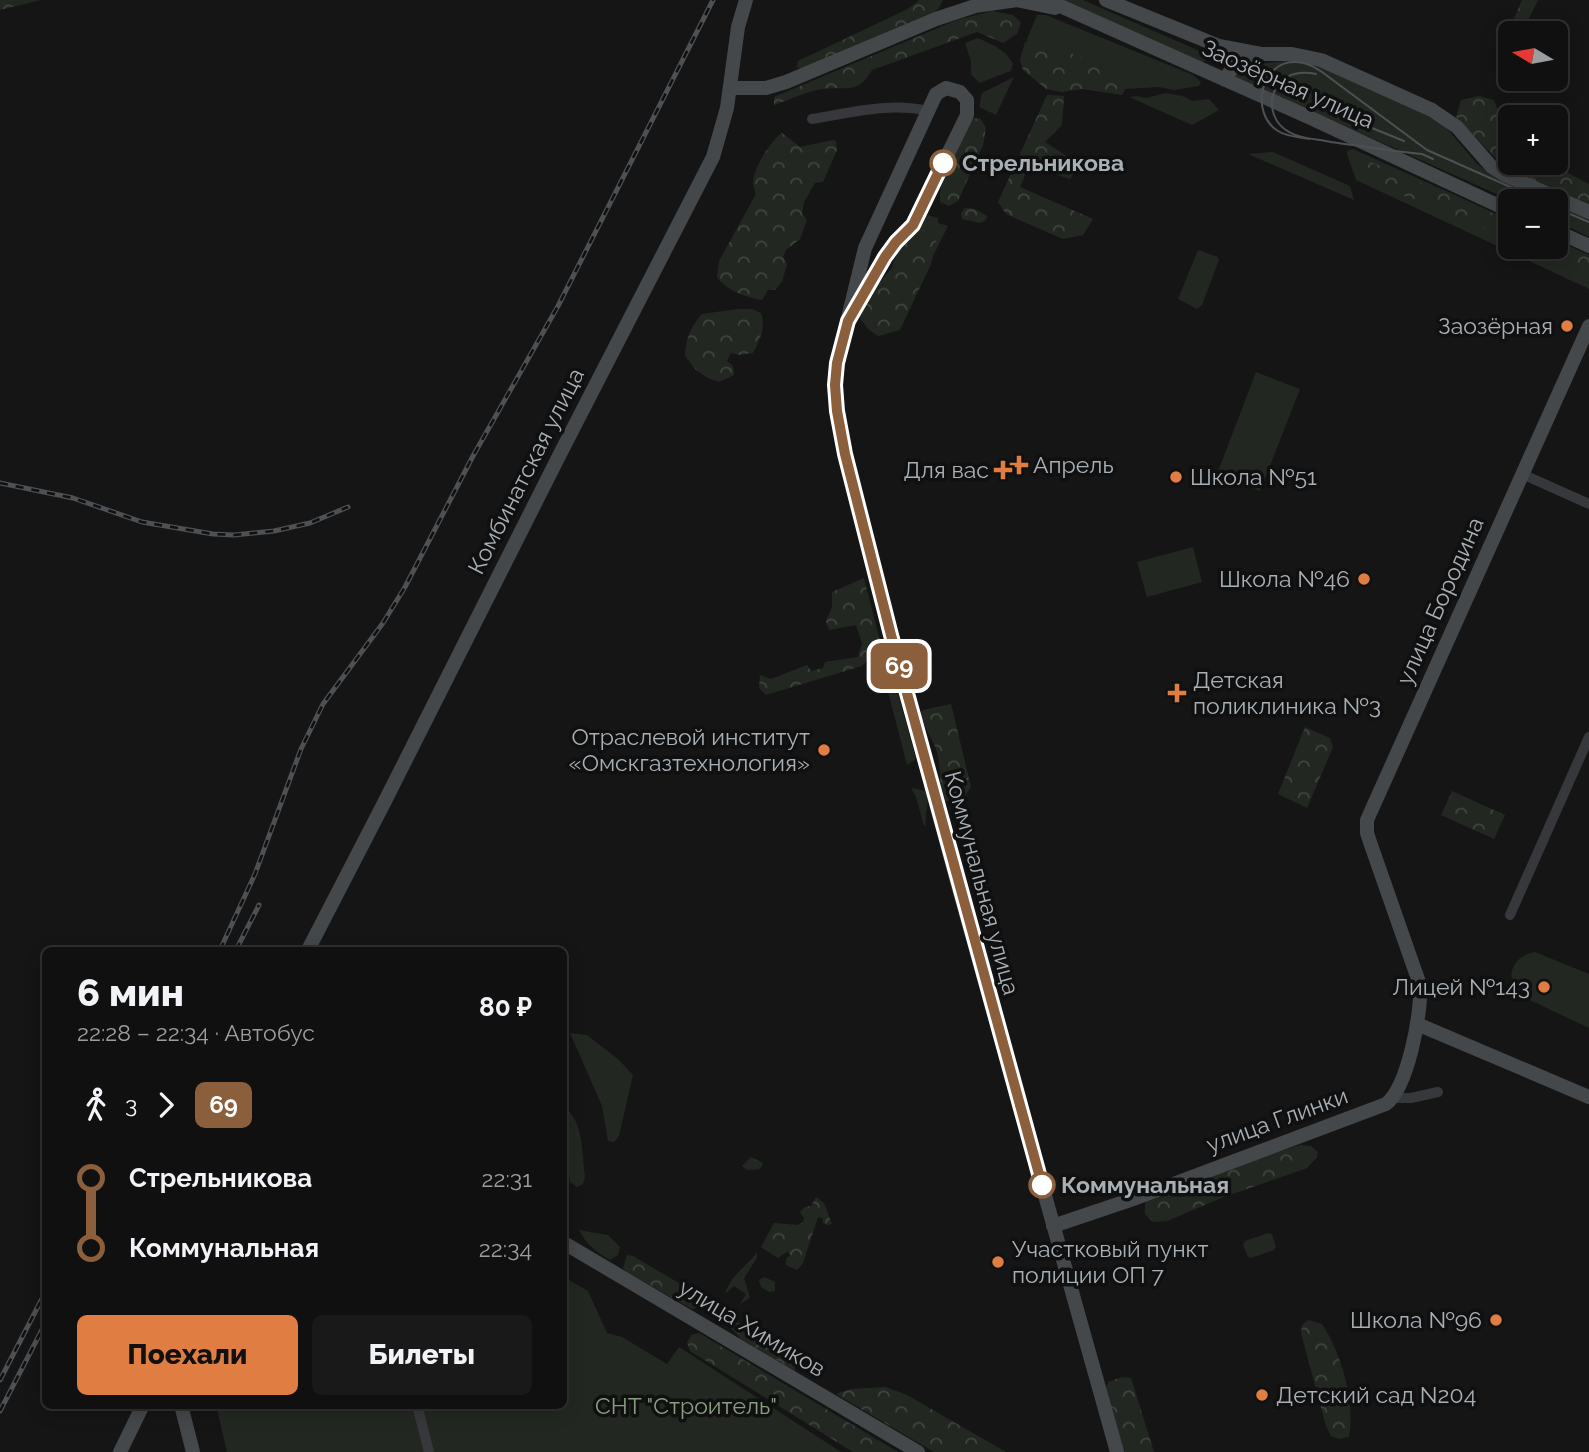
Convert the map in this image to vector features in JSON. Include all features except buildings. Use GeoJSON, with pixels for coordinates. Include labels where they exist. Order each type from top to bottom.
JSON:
{"type":"FeatureCollection","features":[{"type":"Feature","properties":{"kind":"main road","name":"Комбинатская улица"},"geometry":{"type":"LineString","coordinates":[[310,947],[713,157],[731,89],[738,27],[746,0]]}},
{"type":"Feature","properties":{"kind":"main road"},"geometry":{"type":"LineString","coordinates":[[936,19],[954,0]]}},
{"type":"Feature","properties":{"kind":"main road"},"geometry":{"type":"LineString","coordinates":[[731,89],[766,88],[786,82],[936,19],[975,6],[1017,0],[1071,11]]}},
{"type":"Feature","properties":{"kind":"main road","name":"Заозёрная улица"},"geometry":{"type":"LineString","coordinates":[[1047,0],[1498,205]]}},
{"type":"Feature","properties":{"kind":"main road","name":"Заозёрная улица"},"geometry":{"type":"LineString","coordinates":[[1105,0],[1207,42],[1261,54],[1292,54],[1321,60],[1432,110],[1457,127],[1491,166],[1589,212]]}},
{"type":"Feature","properties":{"kind":"main road"},"geometry":{"type":"LineString","coordinates":[[1198,67],[1207,67],[1214,57],[1214,51],[1207,42]]}},
{"type":"Feature","properties":{"kind":"main road"},"geometry":{"type":"LineString","coordinates":[[1225,80],[1231,68],[1261,54]]}},
{"type":"Feature","properties":{"kind":"main road","name":"Коммунальная улица"},"geometry":{"type":"LineString","coordinates":[[848,321],[885,257],[913,225],[967,115],[967,100],[960,92],[946,88],[936,94],[864,247],[837,363],[837,411],[845,454],[957,882],[1116,1452]]}},
{"type":"Feature","properties":{"kind":"main road"},"geometry":{"type":"LineString","coordinates":[[1568,236],[1589,246]]}},
{"type":"Feature","properties":{"kind":"main road","name":"улица Бородина"},"geometry":{"type":"LineString","coordinates":[[1393,1098],[1406,1069],[1417,1024],[1421,1000],[1420,985],[1367,833],[1367,820],[1589,326]]}},
{"type":"Feature","properties":{"kind":"main road"},"geometry":{"type":"LineString","coordinates":[[1417,1024],[1589,1097]]}},
{"type":"Feature","properties":{"kind":"main road","name":"улица Глинки"},"geometry":{"type":"LineString","coordinates":[[1053,1226],[1136,1198],[1386,1104],[1393,1098]]}},
{"type":"Feature","properties":{"kind":"main road","name":"улица Химиков"},"geometry":{"type":"LineString","coordinates":[[567,1245],[918,1452]]}},
{"type":"Feature","properties":{"kind":"main road"},"geometry":{"type":"LineString","coordinates":[[120,1452],[141,1409]]}},
{"type":"Feature","properties":{"kind":"main road"},"geometry":{"type":"LineString","coordinates":[[182,1409],[193,1452]]}},
{"type":"Feature","properties":{"kind":"street"},"geometry":{"type":"LineString","coordinates":[[812,119],[881,108],[928,111]]}},
{"type":"Feature","properties":{"kind":"street"},"geometry":{"type":"LineString","coordinates":[[1522,474],[1589,504]]}},
{"type":"Feature","properties":{"kind":"street"},"geometry":{"type":"LineString","coordinates":[[1510,915],[1589,737]]}},
{"type":"Feature","properties":{"kind":"street","name":"улица Глинки"},"geometry":{"type":"LineString","coordinates":[[1393,1098],[1411,1098],[1438,1092]]}},
{"type":"Feature","properties":{"kind":"street"},"geometry":{"type":"LineString","coordinates":[[418,1409],[429,1452]]}},
{"type":"Feature","properties":{"kind":"green space"},"geometry":{"type":"Polygon","coordinates":[[[0,0],[41,0],[0,10],[0,0]]]}},
{"type":"Feature","properties":{"kind":"green space"},"geometry":{"type":"Polygon","coordinates":[[[919,0],[943,0],[932,14],[802,69],[797,67],[798,61],[908,9],[919,0]]]}},
{"type":"Feature","properties":{"kind":"green space"},"geometry":{"type":"Polygon","coordinates":[[[1061,0],[1083,0],[1204,53],[1206,60],[1201,63],[1061,0]]]}},
{"type":"Feature","properties":{"kind":"green space"},"geometry":{"type":"Polygon","coordinates":[[[1522,0],[1538,0],[1528,21],[1513,21],[1522,0]]]}},
{"type":"Feature","properties":{"kind":"green space"},"geometry":{"type":"Polygon","coordinates":[[[992,11],[1013,15],[1021,22],[1017,34],[1003,43],[977,32],[872,70],[862,83],[851,88],[817,90],[774,105],[774,97],[957,20],[992,11]]]}},
{"type":"Feature","properties":{"kind":"green space"},"geometry":{"type":"Polygon","coordinates":[[[1037,15],[1046,15],[1193,75],[1201,82],[1199,86],[1174,90],[1159,87],[1125,89],[1027,52],[1027,39],[1037,15]]]}},
{"type":"Feature","properties":{"kind":"green space"},"geometry":{"type":"Polygon","coordinates":[[[978,38],[1006,54],[1013,63],[1011,71],[979,83],[971,74],[971,61],[965,43],[978,38]]]}},
{"type":"Feature","properties":{"kind":"green space"},"geometry":{"type":"Polygon","coordinates":[[[1025,42],[1050,46],[1079,56],[1108,71],[1127,86],[1122,95],[1082,89],[1062,92],[1046,89],[1023,70],[1020,60],[1025,42]]]}},
{"type":"Feature","properties":{"kind":"green space"},"geometry":{"type":"Polygon","coordinates":[[[1297,60],[1318,65],[1424,113],[1445,126],[1477,164],[1491,174],[1525,189],[1498,189],[1498,195],[1234,76],[1266,63],[1297,60]]]}},
{"type":"Feature","properties":{"kind":"green space"},"geometry":{"type":"Polygon","coordinates":[[[1014,77],[996,115],[979,107],[982,93],[1014,77]]]}},
{"type":"Feature","properties":{"kind":"green space"},"geometry":{"type":"Polygon","coordinates":[[[1166,93],[1192,101],[1209,99],[1219,110],[1192,125],[1129,97],[1146,98],[1166,93]]]}},
{"type":"Feature","properties":{"kind":"green space"},"geometry":{"type":"Polygon","coordinates":[[[1047,95],[1064,96],[1062,125],[1045,142],[1065,155],[1077,169],[1070,179],[1028,168],[1020,187],[1093,219],[1083,235],[1063,239],[1006,214],[998,202],[1047,95]]]}},
{"type":"Feature","properties":{"kind":"green space"},"geometry":{"type":"Polygon","coordinates":[[[1479,96],[1494,100],[1498,111],[1498,161],[1456,117],[1461,100],[1479,96]]]}},
{"type":"Feature","properties":{"kind":"green space"},"geometry":{"type":"Polygon","coordinates":[[[980,118],[986,128],[983,145],[958,201],[949,206],[940,202],[942,181],[971,119],[980,118]]]}},
{"type":"Feature","properties":{"kind":"green space"},"geometry":{"type":"Polygon","coordinates":[[[782,133],[800,147],[833,140],[836,141],[837,150],[823,182],[815,183],[804,202],[802,213],[807,220],[800,239],[786,250],[783,257],[787,264],[782,282],[775,290],[768,290],[762,300],[737,293],[717,277],[719,261],[756,194],[753,183],[759,163],[782,133]]]}},
{"type":"Feature","properties":{"kind":"green space"},"geometry":{"type":"Polygon","coordinates":[[[1353,149],[1498,215],[1498,246],[1356,180],[1347,151],[1353,149]]]}},
{"type":"Feature","properties":{"kind":"green space"},"geometry":{"type":"Polygon","coordinates":[[[1273,152],[1350,186],[1354,200],[1248,154],[1273,152]]]}},
{"type":"Feature","properties":{"kind":"green space"},"geometry":{"type":"Polygon","coordinates":[[[1350,153],[1498,216],[1498,231],[1484,229],[1480,216],[1458,217],[1444,208],[1392,191],[1368,173],[1359,172],[1359,166],[1349,159],[1350,153]]]}},
{"type":"Feature","properties":{"kind":"green space"},"geometry":{"type":"Polygon","coordinates":[[[1568,173],[1589,184],[1589,204],[1568,195],[1568,189],[1554,189],[1521,175],[1568,173]]]}},
{"type":"Feature","properties":{"kind":"green space"},"geometry":{"type":"Polygon","coordinates":[[[965,208],[982,213],[987,216],[986,220],[980,223],[962,219],[961,213],[965,208]]]}},
{"type":"Feature","properties":{"kind":"green space"},"geometry":{"type":"Polygon","coordinates":[[[1568,208],[1589,218],[1589,237],[1568,227],[1568,208]]]}},
{"type":"Feature","properties":{"kind":"green space"},"geometry":{"type":"Polygon","coordinates":[[[924,214],[938,218],[938,223],[948,226],[929,264],[906,244],[924,214]]]}},
{"type":"Feature","properties":{"kind":"green space"},"geometry":{"type":"Polygon","coordinates":[[[918,230],[930,231],[937,237],[931,264],[900,330],[878,336],[868,329],[860,318],[865,299],[892,268],[898,250],[918,230]]]}},
{"type":"Feature","properties":{"kind":"green space"},"geometry":{"type":"Polygon","coordinates":[[[1568,245],[1589,255],[1589,268],[1568,259],[1568,245]]]}},
{"type":"Feature","properties":{"kind":"green space"},"geometry":{"type":"Polygon","coordinates":[[[1198,250],[1218,257],[1219,260],[1202,305],[1197,309],[1178,299],[1198,250]]]}},
{"type":"Feature","properties":{"kind":"green space"},"geometry":{"type":"Polygon","coordinates":[[[1568,250],[1589,255],[1589,289],[1525,259],[1568,259],[1568,250]]]}},
{"type":"Feature","properties":{"kind":"green space"},"geometry":{"type":"Polygon","coordinates":[[[752,309],[761,313],[762,333],[753,353],[731,353],[727,361],[733,366],[734,375],[719,382],[696,370],[685,356],[688,338],[702,314],[752,309]]]}},
{"type":"Feature","properties":{"kind":"green space"},"geometry":{"type":"Polygon","coordinates":[[[1256,372],[1300,389],[1260,491],[1217,474],[1256,372]]]}},
{"type":"Feature","properties":{"kind":"green space"},"geometry":{"type":"Polygon","coordinates":[[[1193,547],[1202,582],[1147,597],[1137,562],[1193,547]]]}},
{"type":"Feature","properties":{"kind":"green space"},"geometry":{"type":"Polygon","coordinates":[[[864,578],[881,645],[862,666],[766,695],[759,688],[760,675],[771,679],[807,665],[811,671],[823,668],[825,662],[858,657],[862,643],[856,625],[829,630],[826,621],[832,607],[832,592],[864,578]]]}},
{"type":"Feature","properties":{"kind":"green space"},"geometry":{"type":"Polygon","coordinates":[[[883,672],[892,672],[916,759],[907,765],[883,672]]]}},
{"type":"Feature","properties":{"kind":"green space"},"geometry":{"type":"Polygon","coordinates":[[[951,704],[971,787],[964,797],[945,802],[942,800],[937,751],[919,714],[923,710],[951,704]]]}},
{"type":"Feature","properties":{"kind":"green space"},"geometry":{"type":"Polygon","coordinates":[[[1305,727],[1330,738],[1333,747],[1307,808],[1278,794],[1305,727]]]}},
{"type":"Feature","properties":{"kind":"green space"},"geometry":{"type":"Polygon","coordinates":[[[911,788],[927,791],[924,826],[916,797],[911,788]]]}},
{"type":"Feature","properties":{"kind":"green space"},"geometry":{"type":"Polygon","coordinates":[[[1452,791],[1505,815],[1494,839],[1441,815],[1452,791]]]}},
{"type":"Feature","properties":{"kind":"green space"},"geometry":{"type":"Polygon","coordinates":[[[1535,952],[1589,974],[1589,1028],[1517,994],[1513,987],[1513,967],[1521,957],[1535,952]]]}},
{"type":"Feature","properties":{"kind":"green space"},"geometry":{"type":"Polygon","coordinates":[[[570,1033],[587,1035],[618,1059],[633,1075],[619,1136],[614,1142],[608,1141],[602,1106],[570,1033]]]}},
{"type":"Feature","properties":{"kind":"green space"},"geometry":{"type":"Polygon","coordinates":[[[567,1110],[579,1129],[585,1177],[583,1184],[577,1187],[570,1182],[567,1160],[567,1110]]]}},
{"type":"Feature","properties":{"kind":"green space"},"geometry":{"type":"Polygon","coordinates":[[[1301,1145],[1311,1146],[1318,1152],[1307,1168],[1224,1197],[1167,1221],[1153,1222],[1145,1214],[1145,1199],[1301,1145]]]}},
{"type":"Feature","properties":{"kind":"green space"},"geometry":{"type":"Polygon","coordinates":[[[751,1157],[763,1163],[760,1169],[747,1170],[742,1166],[751,1157]]]}},
{"type":"Feature","properties":{"kind":"green space"},"geometry":{"type":"Polygon","coordinates":[[[816,1197],[824,1203],[832,1224],[823,1223],[823,1218],[818,1217],[803,1263],[797,1270],[786,1265],[786,1258],[790,1256],[788,1251],[778,1258],[761,1247],[774,1223],[798,1225],[803,1222],[804,1218],[800,1212],[811,1206],[816,1197]]]}},
{"type":"Feature","properties":{"kind":"green space"},"geometry":{"type":"Polygon","coordinates":[[[579,1230],[608,1235],[620,1247],[618,1255],[610,1260],[605,1257],[588,1244],[579,1230]]]}},
{"type":"Feature","properties":{"kind":"green space"},"geometry":{"type":"Polygon","coordinates":[[[1272,1234],[1276,1247],[1274,1250],[1248,1257],[1243,1245],[1245,1241],[1272,1234]]]}},
{"type":"Feature","properties":{"kind":"green space"},"geometry":{"type":"Polygon","coordinates":[[[757,1252],[757,1258],[744,1278],[750,1298],[740,1304],[746,1294],[734,1286],[725,1294],[734,1277],[757,1252]]]}},
{"type":"Feature","properties":{"kind":"green space"},"geometry":{"type":"Polygon","coordinates":[[[627,1255],[699,1295],[702,1302],[698,1308],[692,1309],[627,1272],[623,1268],[627,1255]]]}},
{"type":"Feature","properties":{"kind":"green space"},"geometry":{"type":"Polygon","coordinates":[[[764,1277],[775,1282],[775,1291],[769,1292],[761,1287],[759,1280],[764,1277]]]}},
{"type":"Feature","properties":{"kind":"green space","name":"СНТ \"Строитель\""},"geometry":{"type":"Polygon","coordinates":[[[567,1279],[588,1291],[607,1333],[622,1337],[667,1364],[679,1347],[841,1452],[227,1452],[217,1409],[567,1409],[567,1279]]]}},
{"type":"Feature","properties":{"kind":"green space"},"geometry":{"type":"Polygon","coordinates":[[[1308,1320],[1322,1324],[1341,1364],[1350,1408],[1349,1437],[1339,1439],[1331,1436],[1326,1426],[1301,1333],[1302,1325],[1308,1320]]]}},
{"type":"Feature","properties":{"kind":"green space"},"geometry":{"type":"Polygon","coordinates":[[[731,1322],[738,1322],[796,1357],[795,1371],[741,1339],[730,1327],[731,1322]]]}},
{"type":"Feature","properties":{"kind":"green space"},"geometry":{"type":"Polygon","coordinates":[[[699,1333],[898,1452],[853,1452],[690,1351],[687,1343],[691,1335],[699,1333]]]}},
{"type":"Feature","properties":{"kind":"green space"},"geometry":{"type":"Polygon","coordinates":[[[1122,1377],[1131,1378],[1154,1452],[1123,1452],[1106,1389],[1108,1382],[1122,1377]]]}},
{"type":"Feature","properties":{"kind":"green space"},"geometry":{"type":"Polygon","coordinates":[[[886,1387],[907,1395],[1006,1452],[934,1452],[836,1394],[851,1389],[886,1387]]]}},
{"type":"Feature","properties":{"kind":"tram line"},"geometry":{"type":"LineString","coordinates":[[1310,139],[1289,136],[1278,131],[1269,123],[1264,112],[1263,89],[1267,78],[1274,69],[1284,64],[1300,62],[1313,67],[1427,150],[1515,189]]}},
{"type":"Feature","properties":{"kind":"tram line"},"geometry":{"type":"LineString","coordinates":[[1316,74],[1300,73],[1288,77],[1279,84],[1274,93],[1274,115],[1280,125],[1289,132],[1309,138],[1422,154],[1433,159]]}},
{"type":"Feature","properties":{"kind":"tram line"},"geometry":{"type":"LineString","coordinates":[[1320,107],[1404,141]]}},
{"type":"Feature","properties":{"kind":"tram line"},"geometry":{"type":"LineString","coordinates":[[1568,213],[1589,222]]}},
{"type":"Feature","properties":{"kind":"railway"},"geometry":{"type":"LineString","coordinates":[[221,947],[255,874],[301,749],[323,704],[383,623],[405,587],[473,456],[558,306],[713,0]]}},
{"type":"Feature","properties":{"kind":"railway"},"geometry":{"type":"LineString","coordinates":[[0,483],[73,498],[142,522],[213,534],[274,531],[310,523],[348,507]]}},
{"type":"Feature","properties":{"kind":"railway"},"geometry":{"type":"LineString","coordinates":[[238,947],[259,905]]}},
{"type":"Feature","properties":{"kind":"railway"},"geometry":{"type":"LineString","coordinates":[[0,1380],[42,1299]]}},
{"type":"Feature","properties":{"kind":"railway"},"geometry":{"type":"LineString","coordinates":[[0,1411],[42,1330]]}},
{"type":"Feature","properties":{"kind":"bus line","name":"69"},"geometry":{"type":"LineString","coordinates":[[943,163],[913,225],[885,257],[848,321],[837,363],[837,411],[845,454],[891,635],[1042,1185]]}},
{"type":"Feature","properties":{"kind":"place","name":"Стрельникова"},"geometry":{"type":"Point","coordinates":[943,163]}},
{"type":"Feature","properties":{"kind":"place","name":"Заозёрная"},"geometry":{"type":"Point","coordinates":[1567,326]}},
{"type":"Feature","properties":{"kind":"place","name":"Апрель"},"geometry":{"type":"Point","coordinates":[1019,465]}},
{"type":"Feature","properties":{"kind":"place","name":"Для вас"},"geometry":{"type":"Point","coordinates":[1003,470]}},
{"type":"Feature","properties":{"kind":"place","name":"Школа №51"},"geometry":{"type":"Point","coordinates":[1176,477]}},
{"type":"Feature","properties":{"kind":"place","name":"Школа №46"},"geometry":{"type":"Point","coordinates":[1364,579]}},
{"type":"Feature","properties":{"kind":"place","name":"Детская поликлиника №3"},"geometry":{"type":"Point","coordinates":[1177,693]}},
{"type":"Feature","properties":{"kind":"place","name":"Отраслевой институт «Омскгазтехнология»"},"geometry":{"type":"Point","coordinates":[824,750]}},
{"type":"Feature","properties":{"kind":"place","name":"Лицей №143"},"geometry":{"type":"Point","coordinates":[1544,987]}},
{"type":"Feature","properties":{"kind":"place","name":"Коммунальная"},"geometry":{"type":"Point","coordinates":[1042,1185]}},
{"type":"Feature","properties":{"kind":"place","name":"Участковый пункт полиции ОП 7"},"geometry":{"type":"Point","coordinates":[998,1262]}},
{"type":"Feature","properties":{"kind":"place","name":"Школа №96"},"geometry":{"type":"Point","coordinates":[1496,1320]}},
{"type":"Feature","properties":{"kind":"place","name":"Детский сад N204"},"geometry":{"type":"Point","coordinates":[1262,1395]}}]}
